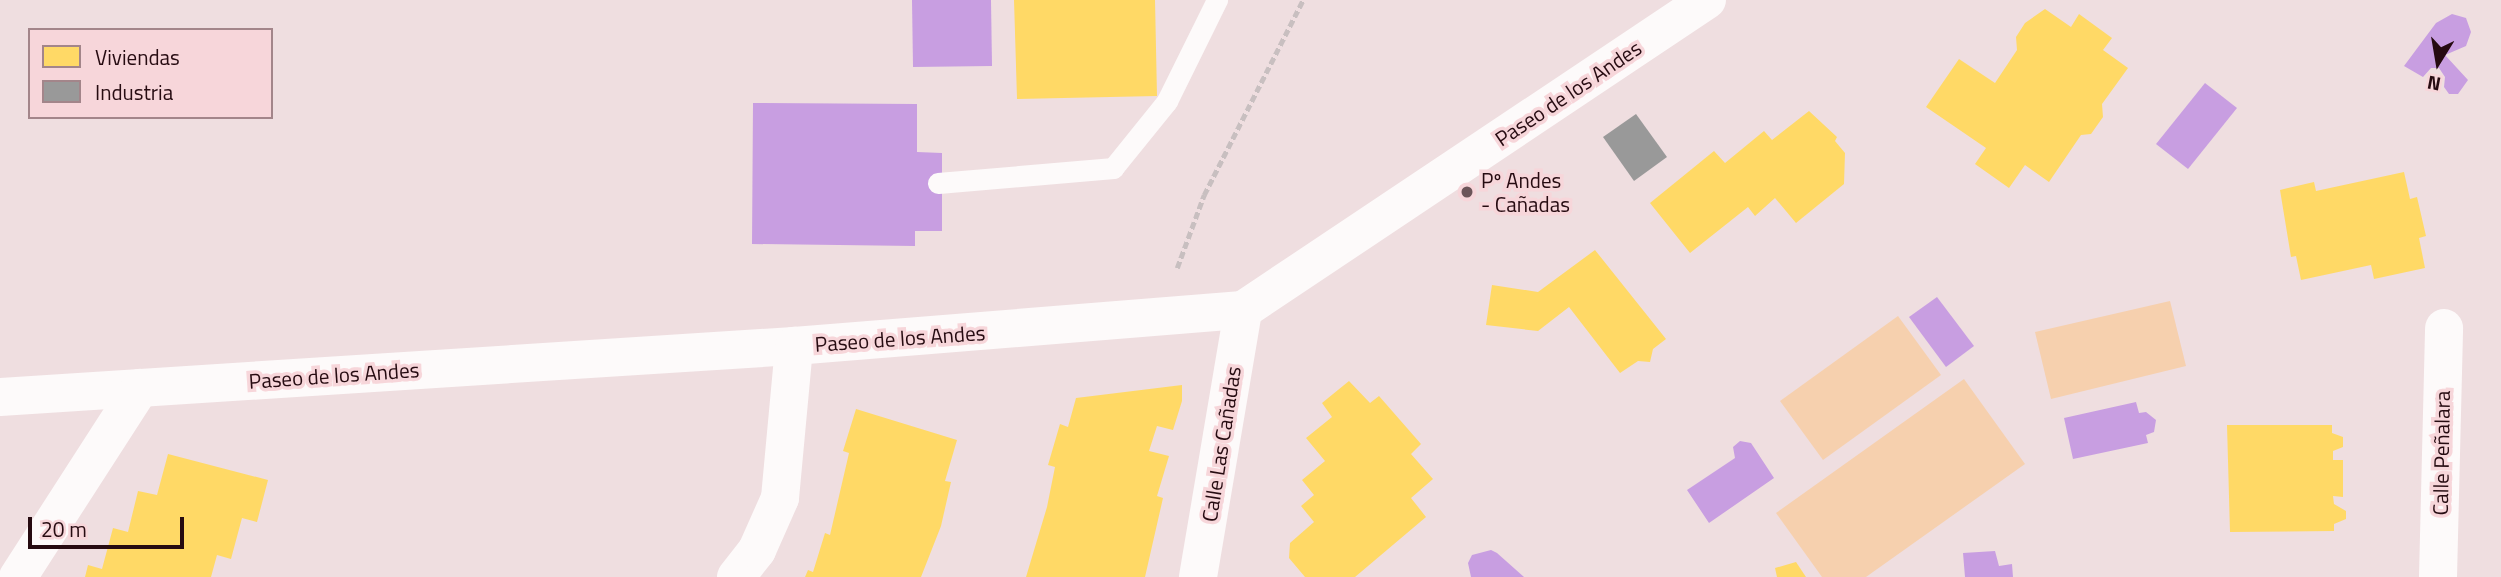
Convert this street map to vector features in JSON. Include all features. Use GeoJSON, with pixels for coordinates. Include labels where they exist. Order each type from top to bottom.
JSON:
{"type":"FeatureCollection","features":[{"type":"Feature","properties":{"kind":"street","name":"Paseo de los Andes"},"geometry":{"type":"LineString","coordinates":[[0,397],[794,346],[1243,310],[1707,0]]}},
{"type":"Feature","properties":{"kind":"street","name":"Calle Las Cañadas"},"geometry":{"type":"LineString","coordinates":[[1198,577],[1243,310]]}},
{"type":"Feature","properties":{"kind":"street","name":"Calle Peñalara"},"geometry":{"type":"LineString","coordinates":[[2438,577],[2444,328]]}},
{"type":"Feature","properties":{"kind":"street"},"geometry":{"type":"LineString","coordinates":[[736,577],[757,550],[780,498],[794,346]]}},
{"type":"Feature","properties":{"kind":"street"},"geometry":{"type":"LineString","coordinates":[[18,577],[140,388]]}},
{"type":"Feature","properties":{"kind":"lane"},"geometry":{"type":"LineString","coordinates":[[938,183],[1113,168],[1167,101],[1217,0]]}},
{"type":"Feature","properties":{"kind":"path"},"geometry":{"type":"LineString","coordinates":[[1159,318],[1204,195],[1303,0]]}},
{"type":"Feature","properties":{"kind":"shaded area"},"geometry":{"type":"Polygon","coordinates":[[[912,0],[991,0],[992,66],[913,67],[912,0]]]}},
{"type":"Feature","properties":{"kind":"shaded area"},"geometry":{"type":"Polygon","coordinates":[[[2452,14],[2466,18],[2471,32],[2466,46],[2445,55],[2468,80],[2458,94],[2449,94],[2444,87],[2445,77],[2439,68],[2431,68],[2423,77],[2404,66],[2436,23],[2452,14]]]}},
{"type":"Feature","properties":{"kind":"shaded area"},"geometry":{"type":"Polygon","coordinates":[[[2205,83],[2237,108],[2188,169],[2156,144],[2205,83]]]}},
{"type":"Feature","properties":{"kind":"shaded area"},"geometry":{"type":"Polygon","coordinates":[[[753,103],[917,104],[917,152],[942,153],[942,231],[915,231],[915,246],[752,244],[753,103]]]}},
{"type":"Feature","properties":{"kind":"shaded area"},"geometry":{"type":"Polygon","coordinates":[[[1937,297],[1974,346],[1946,367],[1909,317],[1937,297]]]}},
{"type":"Feature","properties":{"kind":"shaded area"},"geometry":{"type":"Polygon","coordinates":[[[2170,301],[2186,366],[2051,399],[2035,332],[2170,301]]]}},
{"type":"Feature","properties":{"kind":"shaded area"},"geometry":{"type":"Polygon","coordinates":[[[1898,316],[1941,375],[1823,460],[1780,401],[1898,316]]]}},
{"type":"Feature","properties":{"kind":"shaded area"},"geometry":{"type":"Polygon","coordinates":[[[1964,379],[2025,464],[1866,577],[1822,577],[1776,513],[1964,379]]]}},
{"type":"Feature","properties":{"kind":"shaded area"},"geometry":{"type":"Polygon","coordinates":[[[2136,402],[2139,413],[2146,412],[2156,420],[2154,432],[2146,435],[2148,443],[2073,459],[2064,418],[2136,402]]]}},
{"type":"Feature","properties":{"kind":"shaded area"},"geometry":{"type":"Polygon","coordinates":[[[1740,441],[1751,443],[1774,478],[1709,523],[1687,490],[1735,458],[1733,447],[1740,441]]]}},
{"type":"Feature","properties":{"kind":"shaded area"},"geometry":{"type":"Polygon","coordinates":[[[1491,550],[1524,577],[1471,577],[1468,563],[1472,555],[1491,550]]]}},
{"type":"Feature","properties":{"kind":"shaded area"},"geometry":{"type":"Polygon","coordinates":[[[1995,551],[1999,566],[2012,564],[2013,577],[1965,577],[1963,553],[1995,551]]]}},
{"type":"Feature","properties":{"kind":"building: Viviendas"},"geometry":{"type":"Polygon","coordinates":[[[1014,0],[1155,0],[1157,96],[1017,99],[1014,0]]]}},
{"type":"Feature","properties":{"kind":"building: Viviendas"},"geometry":{"type":"Polygon","coordinates":[[[2045,9],[2071,27],[2079,14],[2112,38],[2103,50],[2128,68],[2102,104],[2103,117],[2091,134],[2081,135],[2049,182],[2025,165],[2009,188],[1975,164],[1986,148],[1926,107],[1959,59],[1995,83],[2017,50],[2016,37],[2025,23],[2045,9]]]}},
{"type":"Feature","properties":{"kind":"building: Viviendas"},"geometry":{"type":"Polygon","coordinates":[[[1809,111],[1837,137],[1835,141],[1845,153],[1844,184],[1796,223],[1775,198],[1755,216],[1748,207],[1690,253],[1650,203],[1714,151],[1725,163],[1764,131],[1772,140],[1809,111]]]}},
{"type":"Feature","properties":{"kind":"building: Viviendas"},"geometry":{"type":"Polygon","coordinates":[[[2404,172],[2410,199],[2417,197],[2426,236],[2419,238],[2425,268],[2374,279],[2371,265],[2301,280],[2296,256],[2291,257],[2280,190],[2314,182],[2316,191],[2404,172]]]}},
{"type":"Feature","properties":{"kind":"building: Viviendas"},"geometry":{"type":"Polygon","coordinates":[[[1595,250],[1666,339],[1653,349],[1650,362],[1638,361],[1620,373],[1569,307],[1538,331],[1486,325],[1492,285],[1538,292],[1595,250]]]}},
{"type":"Feature","properties":{"kind":"building: Viviendas"},"geometry":{"type":"Polygon","coordinates":[[[1349,381],[1370,403],[1379,396],[1421,444],[1411,454],[1433,479],[1411,498],[1426,517],[1355,577],[1305,577],[1289,558],[1290,543],[1314,522],[1301,506],[1314,495],[1302,480],[1325,461],[1306,438],[1332,417],[1322,403],[1349,381]]]}},
{"type":"Feature","properties":{"kind":"building: Viviendas"},"geometry":{"type":"Polygon","coordinates":[[[1182,385],[1182,401],[1173,430],[1157,426],[1149,451],[1169,456],[1157,496],[1163,498],[1145,577],[1026,577],[1047,507],[1055,467],[1048,465],[1060,424],[1068,427],[1076,398],[1182,385]]]}},
{"type":"Feature","properties":{"kind":"building: Viviendas"},"geometry":{"type":"Polygon","coordinates":[[[856,409],[957,440],[945,481],[951,482],[941,526],[921,577],[805,577],[808,570],[813,572],[825,533],[830,535],[849,453],[843,451],[856,409]]]}},
{"type":"Feature","properties":{"kind":"building: Viviendas"},"geometry":{"type":"Polygon","coordinates":[[[2227,425],[2332,425],[2332,433],[2343,437],[2343,447],[2333,451],[2333,460],[2343,460],[2343,497],[2333,496],[2334,504],[2346,511],[2346,519],[2334,524],[2334,531],[2230,532],[2227,425]]]}},
{"type":"Feature","properties":{"kind":"building: Viviendas"},"geometry":{"type":"Polygon","coordinates":[[[168,454],[268,480],[257,522],[242,518],[231,559],[217,555],[211,577],[85,577],[88,565],[102,569],[113,528],[128,532],[138,491],[157,495],[168,454]]]}},
{"type":"Feature","properties":{"kind":"building: Viviendas"},"geometry":{"type":"Polygon","coordinates":[[[1796,562],[1806,577],[1777,577],[1775,568],[1796,562]]]}},
{"type":"Feature","properties":{"kind":"building: Industria"},"geometry":{"type":"Polygon","coordinates":[[[1636,114],[1667,157],[1634,181],[1603,137],[1636,114]]]}},
{"type":"Feature","properties":{"kind":"place","name":"Pº Andes - Cañadas"},"geometry":{"type":"Point","coordinates":[1467,192]}}]}
